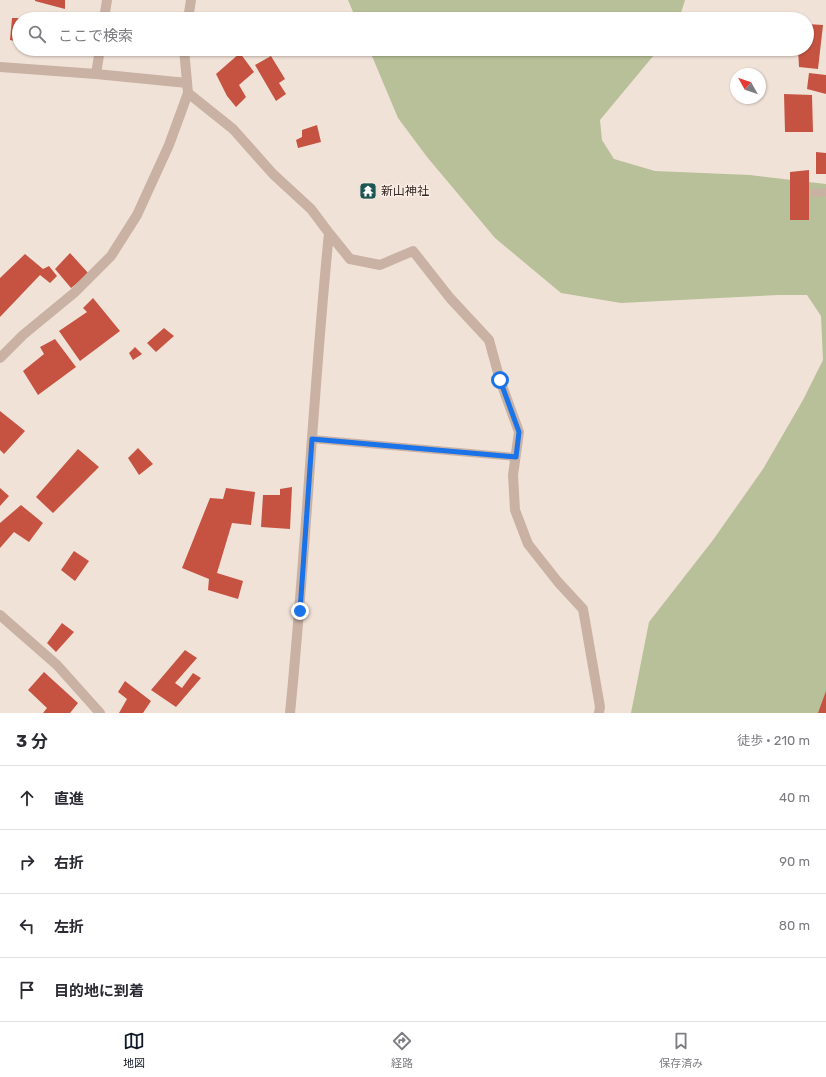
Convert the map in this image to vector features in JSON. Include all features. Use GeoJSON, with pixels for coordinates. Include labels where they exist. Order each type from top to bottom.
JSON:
{"type":"FeatureCollection","features":[{"type":"Feature","properties":{"kind":"street"},"geometry":{"type":"LineString","coordinates":[[105,12],[107,0]]}},
{"type":"Feature","properties":{"kind":"street"},"geometry":{"type":"LineString","coordinates":[[189,12],[191,0]]}},
{"type":"Feature","properties":{"kind":"street"},"geometry":{"type":"LineString","coordinates":[[96,74],[99,56]]}},
{"type":"Feature","properties":{"kind":"street"},"geometry":{"type":"LineString","coordinates":[[0,358],[23,335],[74,293],[111,256],[137,215],[169,145],[188,93],[185,56]]}},
{"type":"Feature","properties":{"kind":"street"},"geometry":{"type":"LineString","coordinates":[[0,67],[96,74],[187,83]]}},
{"type":"Feature","properties":{"kind":"street"},"geometry":{"type":"LineString","coordinates":[[188,93],[234,129],[273,174],[311,209],[350,259],[380,265],[413,251],[450,298],[489,340],[500,380],[519,432],[514,475],[515,510],[528,544],[558,582],[583,609],[600,707],[599,713]]}},
{"type":"Feature","properties":{"kind":"street"},"geometry":{"type":"LineString","coordinates":[[290,713],[300,611],[321,311],[329,233]]}},
{"type":"Feature","properties":{"kind":"street"},"geometry":{"type":"LineString","coordinates":[[0,615],[57,665],[100,713]]}},
{"type":"Feature","properties":{"kind":"lane"},"geometry":{"type":"LineString","coordinates":[[814,193],[826,192]]}},
{"type":"Feature","properties":{"kind":"lane"},"geometry":{"type":"LineString","coordinates":[[312,439],[516,457]]}},
{"type":"Feature","properties":{"kind":"green space"},"geometry":{"type":"Polygon","coordinates":[[[348,0],[685,0],[681,12],[353,12],[348,0]]]}},
{"type":"Feature","properties":{"kind":"green space"},"geometry":{"type":"Polygon","coordinates":[[[372,56],[653,56],[600,120],[602,140],[614,159],[655,171],[750,175],[826,184],[826,713],[631,713],[649,622],[713,540],[763,469],[803,400],[823,360],[821,316],[807,295],[779,295],[621,303],[561,293],[495,238],[427,157],[398,118],[372,56]]]}},
{"type":"Feature","properties":{"kind":"building"},"geometry":{"type":"Polygon","coordinates":[[[65,0],[65,9],[35,1],[65,0]]]}},
{"type":"Feature","properties":{"kind":"building"},"geometry":{"type":"Polygon","coordinates":[[[12,18],[12,40],[10,40],[12,18]]]}},
{"type":"Feature","properties":{"kind":"building"},"geometry":{"type":"Polygon","coordinates":[[[814,24],[823,25],[818,69],[799,67],[798,56],[814,56],[814,24]]]}},
{"type":"Feature","properties":{"kind":"building"},"geometry":{"type":"Polygon","coordinates":[[[237,56],[242,56],[254,72],[239,85],[246,97],[236,107],[227,96],[216,74],[237,56]]]}},
{"type":"Feature","properties":{"kind":"building"},"geometry":{"type":"Polygon","coordinates":[[[271,56],[285,79],[279,83],[286,94],[276,101],[255,65],[271,56]]]}},
{"type":"Feature","properties":{"kind":"building"},"geometry":{"type":"Polygon","coordinates":[[[809,73],[826,75],[826,94],[807,89],[809,73]]]}},
{"type":"Feature","properties":{"kind":"building"},"geometry":{"type":"Polygon","coordinates":[[[784,94],[812,95],[813,132],[785,132],[784,94]]]}},
{"type":"Feature","properties":{"kind":"building"},"geometry":{"type":"Polygon","coordinates":[[[317,125],[321,142],[298,148],[296,140],[302,137],[302,130],[317,125]]]}},
{"type":"Feature","properties":{"kind":"building"},"geometry":{"type":"Polygon","coordinates":[[[816,152],[826,153],[826,174],[816,174],[816,152]]]}},
{"type":"Feature","properties":{"kind":"building"},"geometry":{"type":"Polygon","coordinates":[[[809,170],[809,220],[790,220],[790,172],[809,170]]]}},
{"type":"Feature","properties":{"kind":"building"},"geometry":{"type":"Polygon","coordinates":[[[70,253],[89,274],[71,288],[55,269],[70,253]]]}},
{"type":"Feature","properties":{"kind":"building"},"geometry":{"type":"Polygon","coordinates":[[[25,254],[43,269],[49,266],[57,276],[50,283],[40,275],[0,317],[0,278],[25,254]]]}},
{"type":"Feature","properties":{"kind":"building"},"geometry":{"type":"Polygon","coordinates":[[[93,298],[120,331],[80,361],[59,331],[87,312],[83,308],[93,298]]]}},
{"type":"Feature","properties":{"kind":"building"},"geometry":{"type":"Polygon","coordinates":[[[164,328],[174,336],[156,352],[147,343],[164,328]]]}},
{"type":"Feature","properties":{"kind":"building"},"geometry":{"type":"Polygon","coordinates":[[[55,339],[76,367],[38,395],[23,371],[44,354],[40,347],[55,339]]]}},
{"type":"Feature","properties":{"kind":"building"},"geometry":{"type":"Polygon","coordinates":[[[135,347],[142,354],[133,360],[129,353],[135,347]]]}},
{"type":"Feature","properties":{"kind":"building"},"geometry":{"type":"Polygon","coordinates":[[[0,411],[25,431],[4,454],[0,450],[0,411]]]}},
{"type":"Feature","properties":{"kind":"building"},"geometry":{"type":"Polygon","coordinates":[[[138,448],[153,464],[139,475],[128,458],[138,448]]]}},
{"type":"Feature","properties":{"kind":"building"},"geometry":{"type":"Polygon","coordinates":[[[78,449],[99,467],[53,513],[36,497],[78,449]]]}},
{"type":"Feature","properties":{"kind":"building"},"geometry":{"type":"Polygon","coordinates":[[[292,487],[290,529],[261,527],[263,495],[280,495],[280,489],[292,487]]]}},
{"type":"Feature","properties":{"kind":"building"},"geometry":{"type":"Polygon","coordinates":[[[0,488],[9,496],[0,506],[0,488]]]}},
{"type":"Feature","properties":{"kind":"building"},"geometry":{"type":"Polygon","coordinates":[[[226,488],[255,492],[251,525],[232,523],[217,573],[243,581],[238,599],[208,590],[209,579],[182,568],[210,498],[223,499],[226,488]]]}},
{"type":"Feature","properties":{"kind":"building"},"geometry":{"type":"Polygon","coordinates":[[[21,505],[43,523],[29,542],[14,532],[0,548],[0,523],[21,505]]]}},
{"type":"Feature","properties":{"kind":"building"},"geometry":{"type":"Polygon","coordinates":[[[74,551],[89,561],[75,581],[61,570],[74,551]]]}},
{"type":"Feature","properties":{"kind":"building"},"geometry":{"type":"Polygon","coordinates":[[[62,623],[74,632],[56,652],[47,643],[62,623]]]}},
{"type":"Feature","properties":{"kind":"building"},"geometry":{"type":"Polygon","coordinates":[[[185,650],[197,658],[175,683],[182,688],[193,673],[201,678],[176,707],[151,690],[185,650]]]}},
{"type":"Feature","properties":{"kind":"building"},"geometry":{"type":"Polygon","coordinates":[[[44,672],[78,703],[70,713],[43,713],[47,708],[28,690],[44,672]]]}},
{"type":"Feature","properties":{"kind":"building"},"geometry":{"type":"Polygon","coordinates":[[[125,681],[151,701],[143,713],[119,713],[127,699],[118,692],[125,681]]]}},
{"type":"Feature","properties":{"kind":"building"},"geometry":{"type":"Polygon","coordinates":[[[826,691],[826,713],[818,713],[826,691]]]}},
{"type":"Feature","properties":{"kind":"place","name":"新山神社"},"geometry":{"type":"Point","coordinates":[368,191]}},
{"type":"Feature","properties":{"kind":"route"},"geometry":{"type":"LineString","coordinates":[[300,611],[312,439],[516,457],[519,432],[500,380]]}}]}
